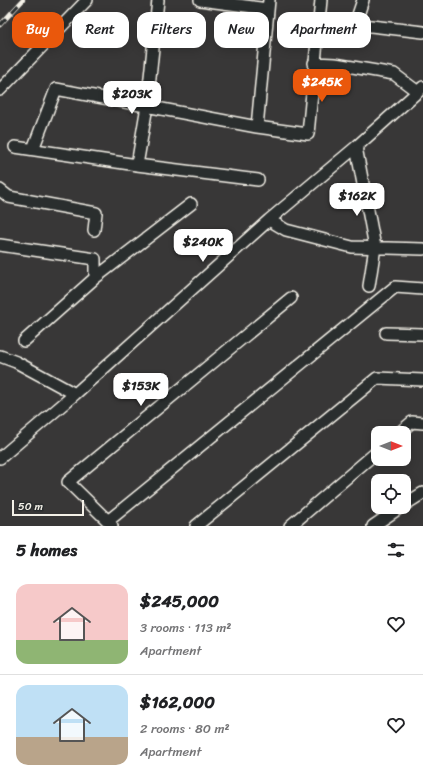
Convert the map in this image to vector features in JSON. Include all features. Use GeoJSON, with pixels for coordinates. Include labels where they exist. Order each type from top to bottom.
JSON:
{"type":"FeatureCollection","features":[{"type":"Feature","properties":{"kind":"street"},"geometry":{"type":"LineString","coordinates":[[0,90],[87,0]]}},
{"type":"Feature","properties":{"kind":"street"},"geometry":{"type":"LineString","coordinates":[[137,165],[147,106],[158,0]]}},
{"type":"Feature","properties":{"kind":"street"},"geometry":{"type":"LineString","coordinates":[[200,0],[269,4],[257,127]]}},
{"type":"Feature","properties":{"kind":"street"},"geometry":{"type":"LineString","coordinates":[[320,12],[321,0]]}},
{"type":"Feature","properties":{"kind":"street"},"geometry":{"type":"LineString","coordinates":[[359,12],[363,0]]}},
{"type":"Feature","properties":{"kind":"street"},"geometry":{"type":"LineString","coordinates":[[371,26],[423,32]]}},
{"type":"Feature","properties":{"kind":"street"},"geometry":{"type":"LineString","coordinates":[[33,149],[56,89],[257,127],[308,134],[316,48]]}},
{"type":"Feature","properties":{"kind":"street"},"geometry":{"type":"LineString","coordinates":[[0,458],[75,394],[269,220],[356,147],[420,89],[394,74],[335,64],[314,63]]}},
{"type":"Feature","properties":{"kind":"street"},"geometry":{"type":"LineString","coordinates":[[15,147],[137,165],[258,180]]}},
{"type":"Feature","properties":{"kind":"street"},"geometry":{"type":"LineString","coordinates":[[356,147],[375,247],[369,286]]}},
{"type":"Feature","properties":{"kind":"street"},"geometry":{"type":"LineString","coordinates":[[0,190],[9,197],[96,213],[94,230]]}},
{"type":"Feature","properties":{"kind":"street"},"geometry":{"type":"LineString","coordinates":[[24,341],[95,278],[191,204]]}},
{"type":"Feature","properties":{"kind":"street"},"geometry":{"type":"LineString","coordinates":[[269,220],[286,230],[352,247],[423,249]]}},
{"type":"Feature","properties":{"kind":"street"},"geometry":{"type":"LineString","coordinates":[[0,245],[95,259],[95,278]]}},
{"type":"Feature","properties":{"kind":"street"},"geometry":{"type":"LineString","coordinates":[[291,298],[68,482],[110,523],[395,287],[423,289]]}},
{"type":"Feature","properties":{"kind":"street"},"geometry":{"type":"LineString","coordinates":[[386,333],[423,334]]}},
{"type":"Feature","properties":{"kind":"street"},"geometry":{"type":"LineString","coordinates":[[0,356],[16,362],[75,394]]}},
{"type":"Feature","properties":{"kind":"street"},"geometry":{"type":"LineString","coordinates":[[196,526],[377,378],[423,380]]}},
{"type":"Feature","properties":{"kind":"street"},"geometry":{"type":"LineString","coordinates":[[290,526],[371,457]]}},
{"type":"Feature","properties":{"kind":"street"},"geometry":{"type":"LineString","coordinates":[[411,501],[423,493]]}},
{"type":"Feature","properties":{"kind":"street"},"geometry":{"type":"LineString","coordinates":[[373,526],[391,514]]}},
{"type":"Feature","properties":{"kind":"railway"},"geometry":{"type":"LineString","coordinates":[[0,25],[23,0]]}}]}
